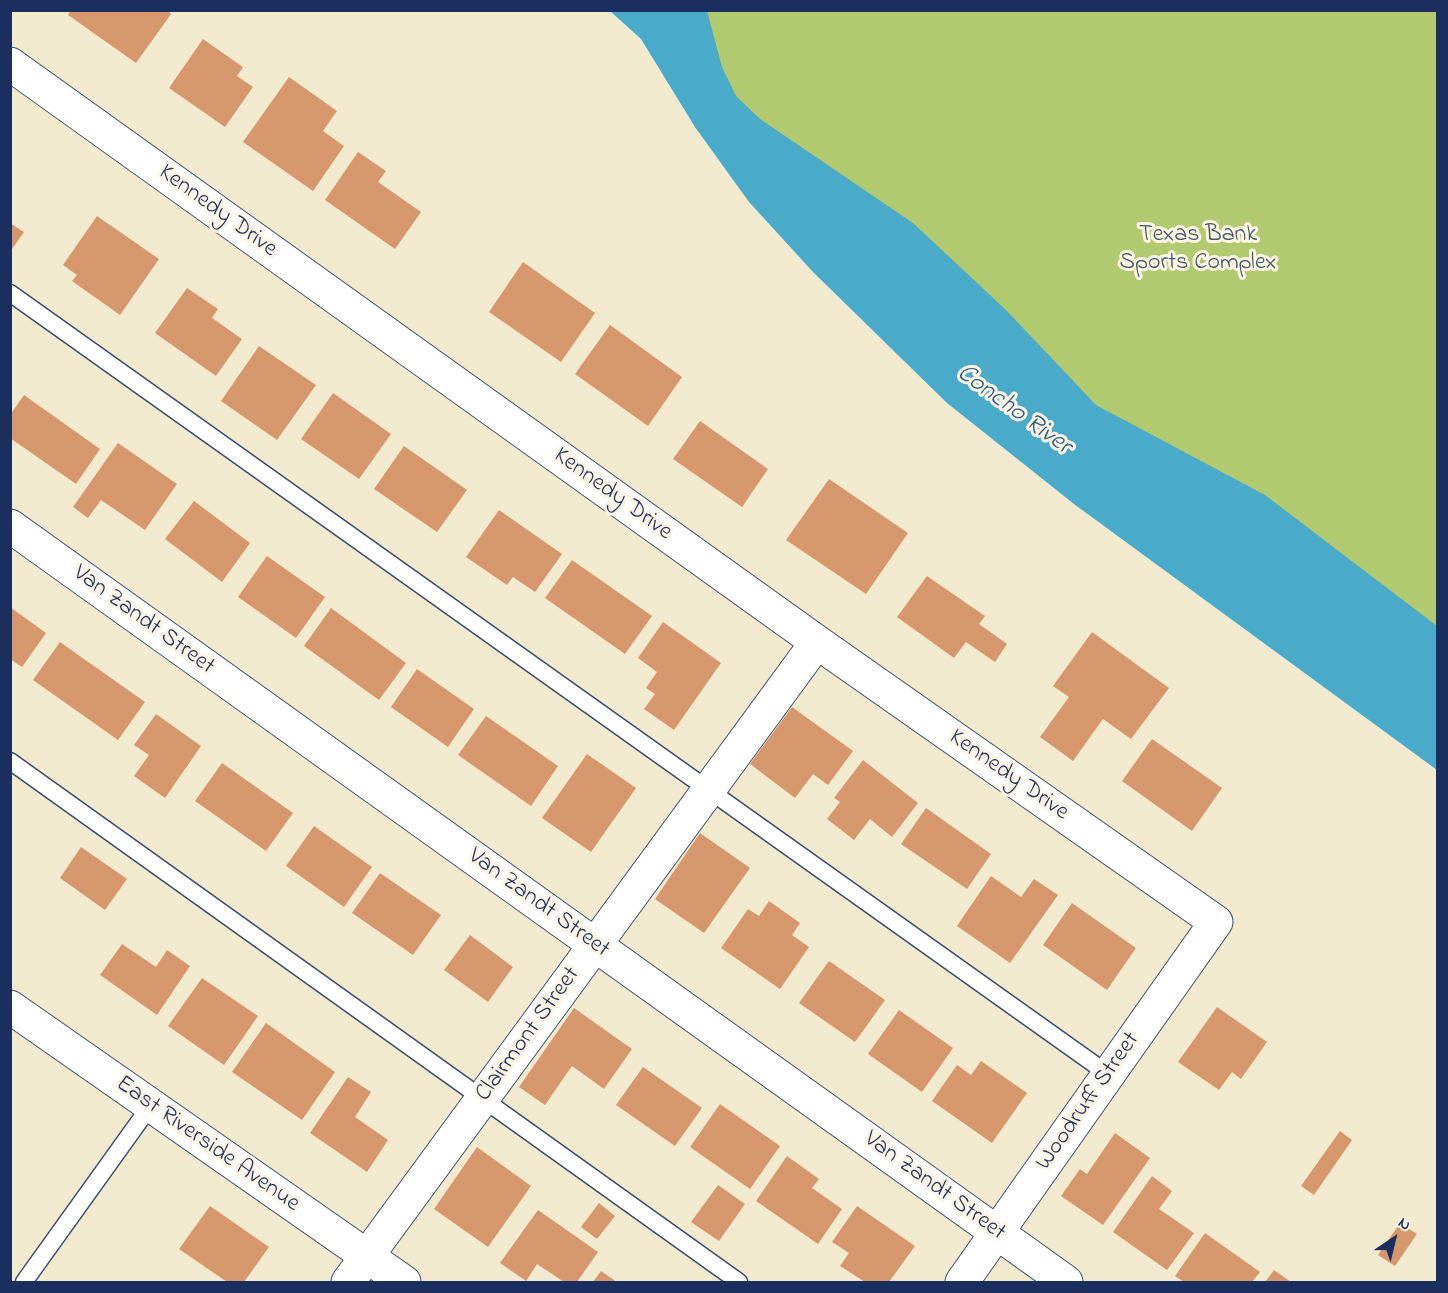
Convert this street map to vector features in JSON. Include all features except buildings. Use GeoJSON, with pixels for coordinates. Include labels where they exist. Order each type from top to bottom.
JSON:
{"type":"FeatureCollection","features":[{"type":"Feature","properties":{"kind":"street","name":"Kennedy Drive"},"geometry":{"type":"LineString","coordinates":[[10,64],[817,642],[1216,922]]}},
{"type":"Feature","properties":{"kind":"street","name":"Van Zandt Street"},"geometry":{"type":"LineString","coordinates":[[10,526],[1066,1282]]}},
{"type":"Feature","properties":{"kind":"street","name":"Clairmont Street"},"geometry":{"type":"LineString","coordinates":[[348,1282],[817,642]]}},
{"type":"Feature","properties":{"kind":"street","name":"Woodruff Street"},"geometry":{"type":"LineString","coordinates":[[962,1282],[1216,922]]}},
{"type":"Feature","properties":{"kind":"street","name":"East Riverside Avenue"},"geometry":{"type":"LineString","coordinates":[[10,1007],[404,1282]]}},
{"type":"Feature","properties":{"kind":"lane"},"geometry":{"type":"LineString","coordinates":[[10,293],[1108,1074]]}},
{"type":"Feature","properties":{"kind":"lane"},"geometry":{"type":"LineString","coordinates":[[10,761],[739,1282]]}},
{"type":"Feature","properties":{"kind":"lane"},"geometry":{"type":"LineString","coordinates":[[24,1282],[151,1105]]}},
{"type":"Feature","properties":{"kind":"green space","name":"Texas Bank Sports Complex"},"geometry":{"type":"Polygon","coordinates":[[[633,11],[1437,11],[1437,707],[633,11]]]}},
{"type":"Feature","properties":{"kind":"water","name":"Concho River"},"geometry":{"type":"Polygon","coordinates":[[[610,11],[707,11],[722,67],[736,96],[760,119],[913,223],[1006,310],[1096,405],[1265,495],[1437,626],[1437,770],[1074,504],[947,403],[813,272],[749,202],[695,127],[641,39],[610,11]]]}}]}
